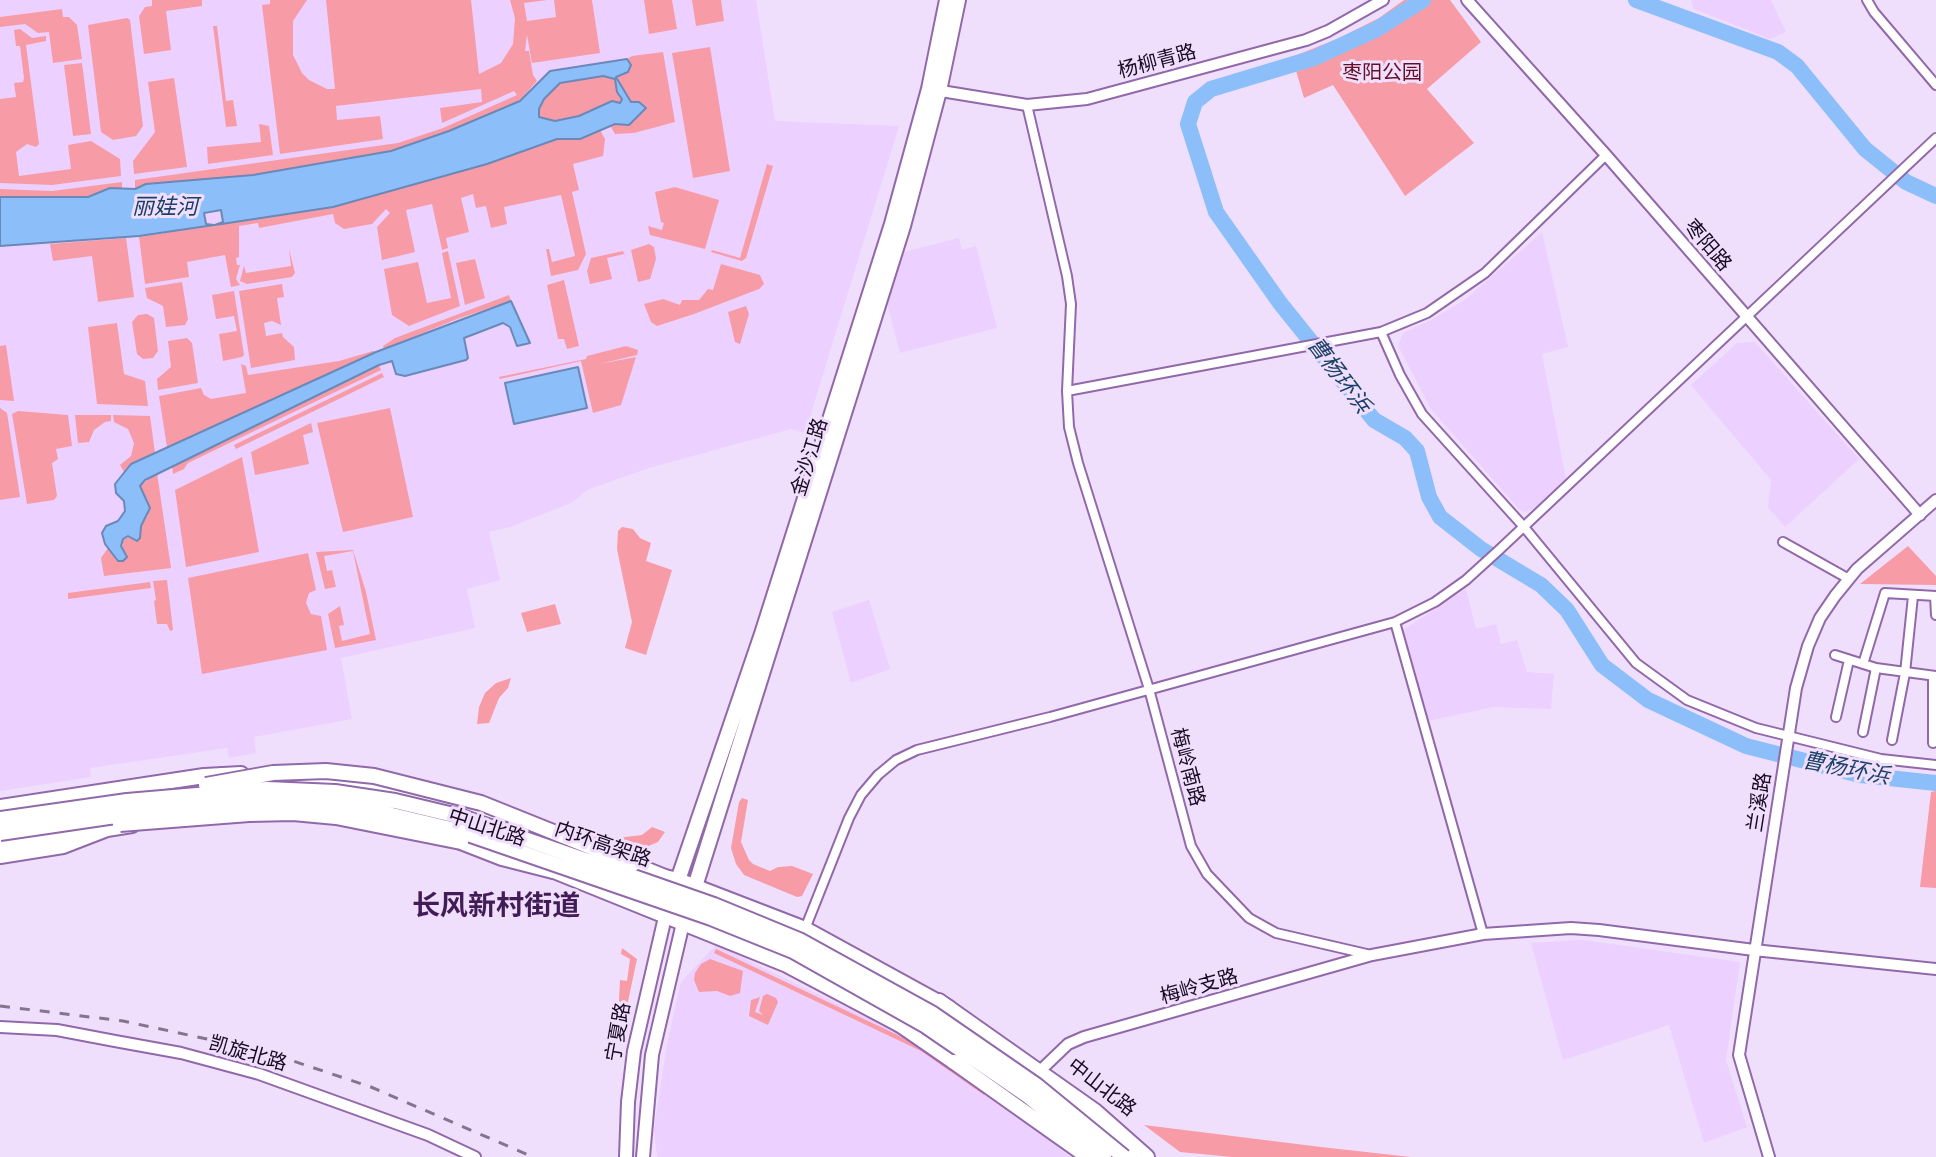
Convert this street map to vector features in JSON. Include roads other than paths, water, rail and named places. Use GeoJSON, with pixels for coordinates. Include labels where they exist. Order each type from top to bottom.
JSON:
{"type":"FeatureCollection","features":[{"type":"Feature","properties":{"kind":"main road","name":"金沙江路"},"geometry":{"type":"LineString","coordinates":[[665,917],[672,878],[762,634],[934,90],[947,0]]}},
{"type":"Feature","properties":{"kind":"main road","name":"金沙江路"},"geometry":{"type":"LineString","coordinates":[[683,923],[899,240],[958,0]]}},
{"type":"Feature","properties":{"kind":"main road","name":"中山北路"},"geometry":{"type":"LineString","coordinates":[[0,807],[204,776],[286,770],[349,773],[385,790]]}},
{"type":"Feature","properties":{"kind":"main road"},"geometry":{"type":"LineString","coordinates":[[160,798],[273,773],[326,771],[374,776],[481,803],[672,878]]}},
{"type":"Feature","properties":{"kind":"main road","name":"中山北路"},"geometry":{"type":"LineString","coordinates":[[0,818],[275,781],[335,783],[462,805],[620,867],[672,878],[805,929],[939,1001],[1044,1067],[1097,1106],[1155,1157]]}},
{"type":"Feature","properties":{"kind":"main road","name":"内环高架路"},"geometry":{"type":"LineString","coordinates":[[0,818],[160,798],[267,789],[335,792],[395,801],[462,817],[714,905],[799,940],[933,1014],[1036,1085],[1124,1157]]}},
{"type":"Feature","properties":{"kind":"main road","name":"内环高架路"},"geometry":{"type":"LineString","coordinates":[[0,834],[143,813],[267,802],[333,805],[459,831],[711,918],[793,951],[926,1026],[1028,1096],[1104,1157]]}},
{"type":"Feature","properties":{"kind":"main road","name":"中山北路"},"geometry":{"type":"LineString","coordinates":[[0,856],[63,846],[107,829],[208,813],[305,808],[460,836],[787,965],[899,1024],[1002,1092],[1085,1157]]}},
{"type":"Feature","properties":{"kind":"main road"},"geometry":{"type":"LineString","coordinates":[[0,834],[293,813],[336,817],[461,842],[502,858],[553,871]]}},
{"type":"Feature","properties":{"kind":"main road"},"geometry":{"type":"LineString","coordinates":[[0,845],[107,829]]}},
{"type":"Feature","properties":{"kind":"main road","name":"宁夏路"},"geometry":{"type":"LineString","coordinates":[[626,1157],[634,1051],[665,917]]}},
{"type":"Feature","properties":{"kind":"main road","name":"宁夏路"},"geometry":{"type":"LineString","coordinates":[[643,1157],[652,1055],[683,923]]}},
{"type":"Feature","properties":{"kind":"main road","name":"中山北路"},"geometry":{"type":"LineString","coordinates":[[939,1001],[958,1023],[1026,1067],[1138,1157]]}},
{"type":"Feature","properties":{"kind":"main road"},"geometry":{"type":"LineString","coordinates":[[939,1001],[1095,1111],[1147,1157]]}},
{"type":"Feature","properties":{"kind":"main road"},"geometry":{"type":"LineString","coordinates":[[899,1024],[1085,1157]]}},
{"type":"Feature","properties":{"kind":"street","name":"杨柳青路"},"geometry":{"type":"LineString","coordinates":[[934,90],[1027,105],[1087,99],[1306,40],[1369,10],[1383,0]]}},
{"type":"Feature","properties":{"kind":"street","name":"枣阳路"},"geometry":{"type":"LineString","coordinates":[[1467,0],[1920,515]]}},
{"type":"Feature","properties":{"kind":"street"},"geometry":{"type":"LineString","coordinates":[[1867,0],[1936,85]]}},
{"type":"Feature","properties":{"kind":"street","name":"梅岭南路"},"geometry":{"type":"LineString","coordinates":[[1027,105],[1071,304],[1067,391],[1069,427],[1078,463],[1149,689],[1191,846],[1207,874],[1249,918],[1276,933],[1372,955],[1483,934],[1571,928],[1936,969]]}},
{"type":"Feature","properties":{"kind":"street"},"geometry":{"type":"LineString","coordinates":[[805,929],[861,795],[896,760],[917,750],[1395,622],[1435,602],[1524,527],[1748,319],[1936,138]]}},
{"type":"Feature","properties":{"kind":"street"},"geometry":{"type":"LineString","coordinates":[[1067,391],[1381,332],[1427,313],[1485,273],[1606,155]]}},
{"type":"Feature","properties":{"kind":"street"},"geometry":{"type":"LineString","coordinates":[[1381,332],[1422,414],[1524,527],[1636,663],[1687,700],[1756,728],[1881,759],[1936,765]]}},
{"type":"Feature","properties":{"kind":"street","name":"兰溪路"},"geometry":{"type":"LineString","coordinates":[[1769,1157],[1739,1055],[1796,688],[1820,618],[1849,579],[1936,500]]}},
{"type":"Feature","properties":{"kind":"street"},"geometry":{"type":"LineString","coordinates":[[1783,542],[1849,579]]}},
{"type":"Feature","properties":{"kind":"street"},"geometry":{"type":"LineString","coordinates":[[1863,664],[1885,593],[1935,596],[1936,615]]}},
{"type":"Feature","properties":{"kind":"street"},"geometry":{"type":"LineString","coordinates":[[1892,740],[1905,673],[1913,596]]}},
{"type":"Feature","properties":{"kind":"street"},"geometry":{"type":"LineString","coordinates":[[1395,622],[1483,934]]}},
{"type":"Feature","properties":{"kind":"street"},"geometry":{"type":"LineString","coordinates":[[1835,655],[1876,668],[1935,676],[1933,743]]}},
{"type":"Feature","properties":{"kind":"street"},"geometry":{"type":"LineString","coordinates":[[1836,717],[1849,660]]}},
{"type":"Feature","properties":{"kind":"street"},"geometry":{"type":"LineString","coordinates":[[1863,732],[1876,668]]}},
{"type":"Feature","properties":{"kind":"street","name":"梅岭支路"},"geometry":{"type":"LineString","coordinates":[[1044,1067],[1059,1050],[1084,1037],[1372,955]]}},
{"type":"Feature","properties":{"kind":"street","name":"凯旋北路"},"geometry":{"type":"LineString","coordinates":[[0,1027],[57,1030],[181,1053],[259,1074],[428,1135],[475,1157]]}},
{"type":"Feature","properties":{"kind":"water","name":"丽娃河"},"geometry":{"type":"Polygon","coordinates":[[[627,59],[631,65],[628,72],[616,77],[631,102],[639,102],[646,108],[629,125],[615,124],[580,139],[557,139],[487,164],[333,207],[215,225],[223,222],[221,210],[204,213],[206,224],[214,225],[139,236],[0,246],[0,197],[88,197],[110,188],[135,189],[146,184],[253,175],[391,151],[520,101],[550,71],[627,59]],[[603,76],[560,83],[544,99],[539,117],[555,121],[579,116],[612,101],[620,103],[622,99],[617,92],[615,79],[603,76]]]}},
{"type":"Feature","properties":{"kind":"water"},"geometry":{"type":"Polygon","coordinates":[[[511,301],[530,343],[517,346],[510,327],[503,323],[464,338],[466,360],[405,376],[396,374],[392,361],[379,365],[145,480],[140,486],[150,508],[141,526],[140,538],[137,541],[128,536],[123,539],[121,546],[127,557],[123,561],[118,561],[105,544],[102,533],[106,526],[118,521],[125,511],[124,501],[116,493],[115,484],[131,464],[376,352],[511,301]]]}},
{"type":"Feature","properties":{"kind":"water"},"geometry":{"type":"Polygon","coordinates":[[[578,367],[587,408],[514,424],[505,383],[578,367]]]}},
{"type":"Feature","properties":{"kind":"waterway","name":"曹杨环浜"},"geometry":{"type":"LineString","coordinates":[[1423,0],[1377,29],[1314,58],[1211,89],[1195,102],[1188,124],[1216,212],[1280,303],[1374,420],[1405,438],[1417,451],[1429,497],[1440,517],[1481,549],[1541,585],[1567,610],[1602,665],[1648,700],[1746,746],[1860,775],[1936,783]]}},
{"type":"Feature","properties":{"kind":"waterway","name":"曹杨环浜"},"geometry":{"type":"LineString","coordinates":[[1636,0],[1778,52],[1797,66],[1865,149],[1906,182],[1936,196]]}},
{"type":"Feature","properties":{"kind":"railway"},"geometry":{"type":"LineString","coordinates":[[0,1006],[123,1021],[290,1060],[371,1087],[533,1157]]}},
{"type":"Feature","properties":{"kind":"district","name":"长风新村街道"},"geometry":{"type":"Point","coordinates":[496,906]}},
{"type":"Feature","properties":{"kind":"park label","name":"枣阳公园"},"geometry":{"type":"Point","coordinates":[1382,72]}}]}
